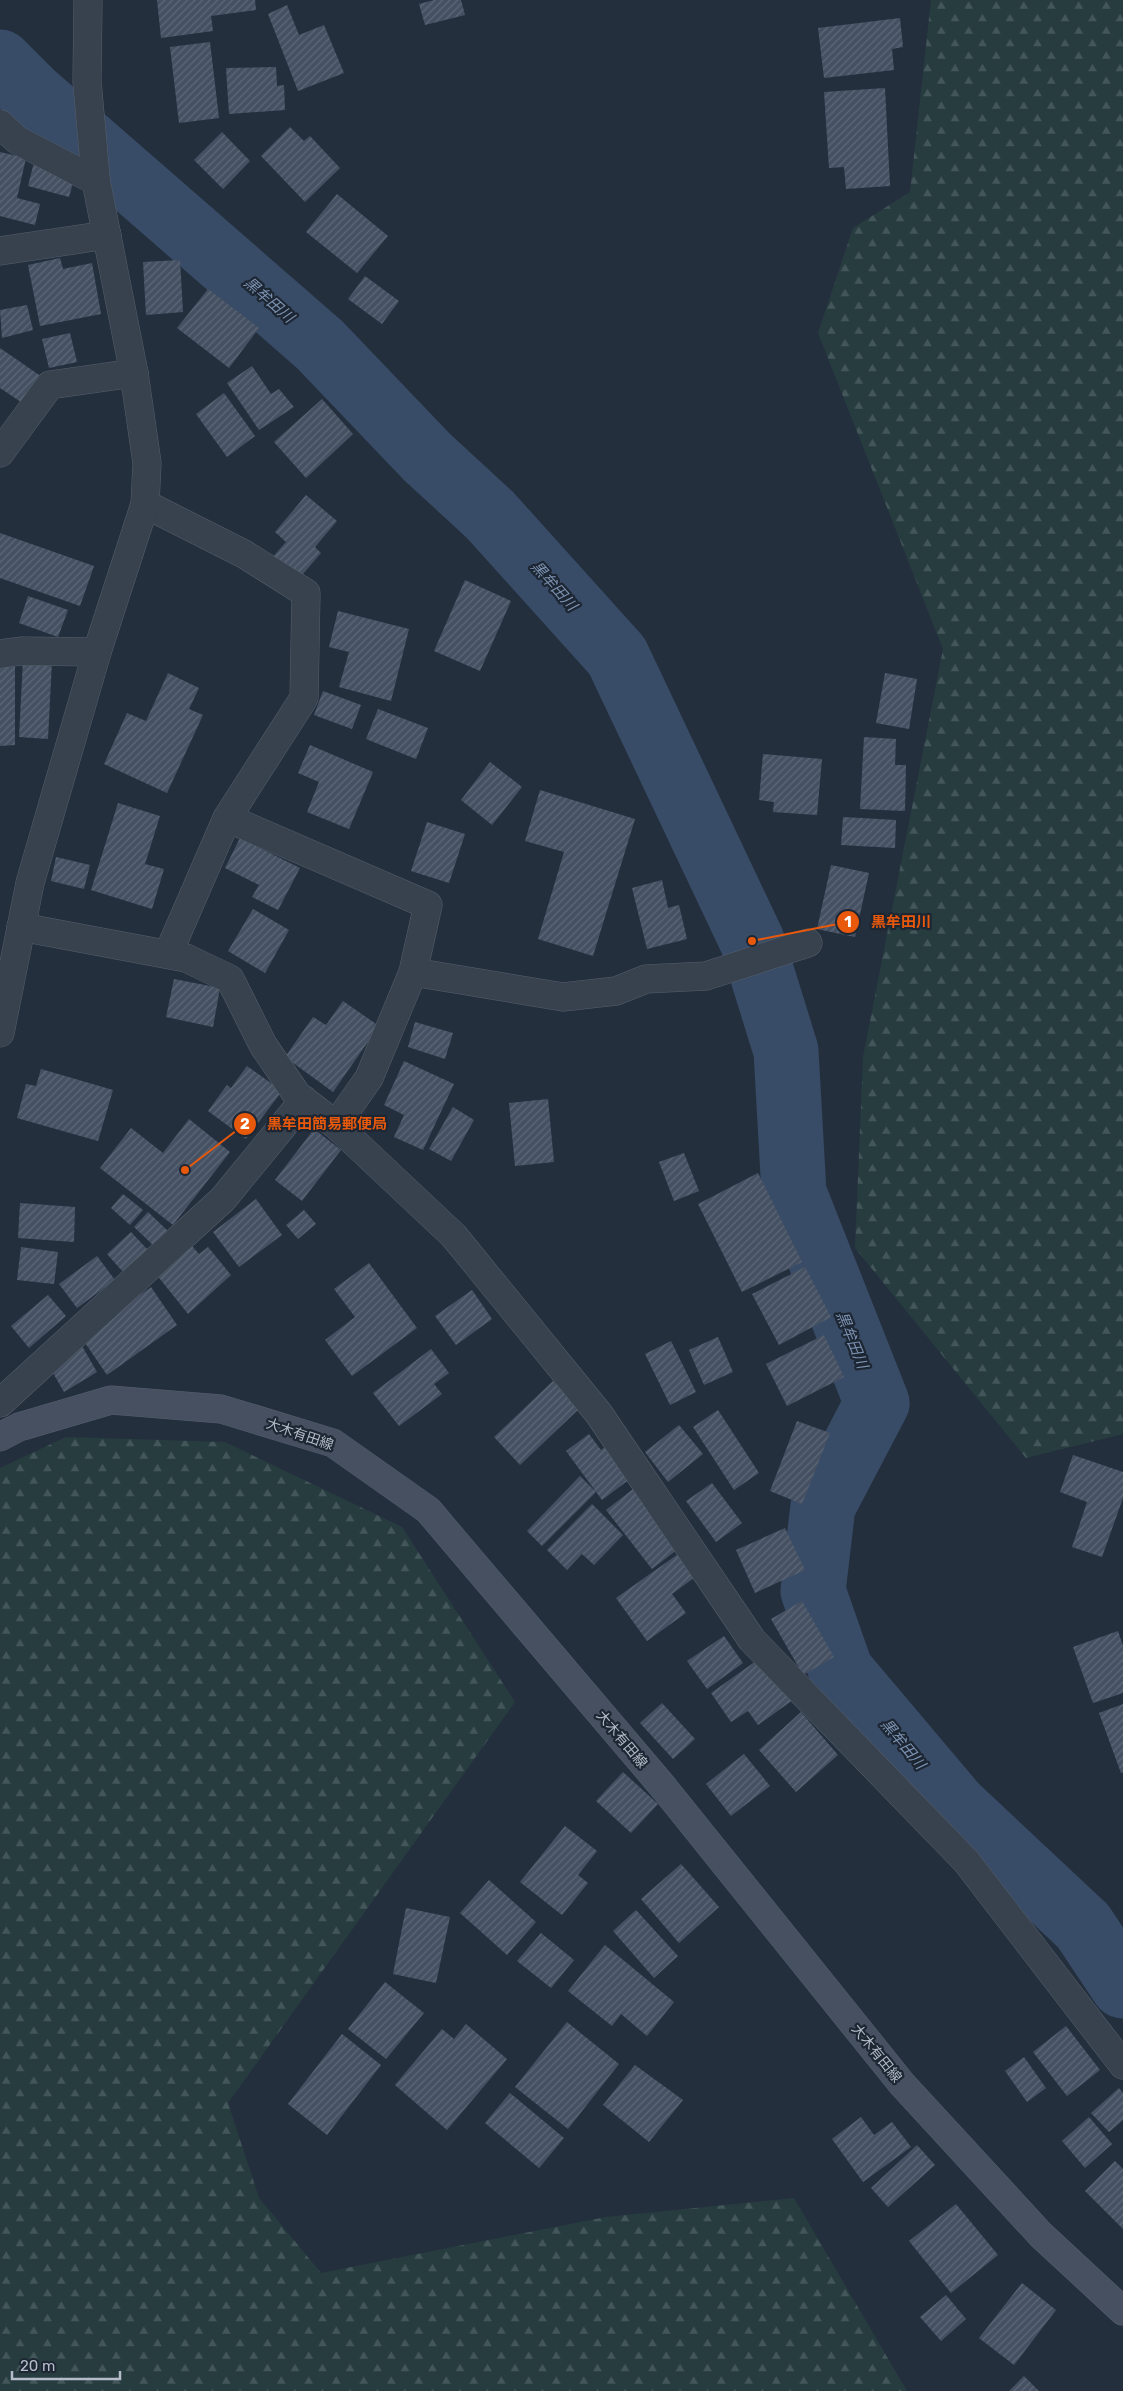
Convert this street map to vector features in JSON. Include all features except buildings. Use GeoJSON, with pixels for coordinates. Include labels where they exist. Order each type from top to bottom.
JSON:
{"type":"FeatureCollection","features":[{"type":"Feature","properties":{"kind":"main road","name":"大木有田線"},"geometry":{"type":"LineString","coordinates":[[0,1437],[20,1427],[112,1400],[221,1408],[333,1443],[428,1510],[664,1788],[902,2084],[1042,2235],[1123,2311]]}},
{"type":"Feature","properties":{"kind":"street"},"geometry":{"type":"LineString","coordinates":[[0,1033],[8,954],[21,927],[30,883],[97,652],[145,504],[147,463],[134,373],[96,180],[87,81],[88,0]]}},
{"type":"Feature","properties":{"kind":"street"},"geometry":{"type":"LineString","coordinates":[[0,124],[17,140],[96,180]]}},
{"type":"Feature","properties":{"kind":"street"},"geometry":{"type":"LineString","coordinates":[[0,251],[107,235]]}},
{"type":"Feature","properties":{"kind":"street"},"geometry":{"type":"LineString","coordinates":[[0,453],[50,385],[134,373]]}},
{"type":"Feature","properties":{"kind":"street"},"geometry":{"type":"LineString","coordinates":[[145,504],[244,554],[306,593],[304,698],[227,818],[168,954]]}},
{"type":"Feature","properties":{"kind":"street"},"geometry":{"type":"LineString","coordinates":[[0,654],[21,651],[97,652]]}},
{"type":"Feature","properties":{"kind":"street"},"geometry":{"type":"LineString","coordinates":[[227,818],[428,905],[413,972],[369,1078],[336,1125]]}},
{"type":"Feature","properties":{"kind":"street"},"geometry":{"type":"LineString","coordinates":[[21,927],[186,958],[230,979],[263,1046],[297,1095],[336,1125],[454,1236],[599,1414],[752,1640],[966,1861],[1123,2065]]}},
{"type":"Feature","properties":{"kind":"street"},"geometry":{"type":"LineString","coordinates":[[413,972],[563,997],[616,991],[646,979],[706,976],[797,948]]}},
{"type":"Feature","properties":{"kind":"street"},"geometry":{"type":"LineString","coordinates":[[0,1403],[223,1199],[304,1100]]}},
{"type":"Feature","properties":{"kind":"green space"},"geometry":{"type":"Polygon","coordinates":[[[931,0],[1123,0],[1123,1434],[1026,1458],[855,1248],[863,1057],[943,649],[818,333],[853,228],[910,192],[931,0]]]}},
{"type":"Feature","properties":{"kind":"green space"},"geometry":{"type":"Polygon","coordinates":[[[66,1437],[225,1442],[402,1527],[515,1702],[228,2103],[259,2198],[321,2273],[606,2217],[794,2198],[907,2391],[0,2391],[0,1468],[66,1437]]]}},
{"type":"Feature","properties":{"kind":"waterway","name":"黒牟田川"},"geometry":{"type":"LineString","coordinates":[[0,62],[32,94],[320,345],[427,457],[490,515],[617,656],[752,941],[786,1051],[794,1193],[877,1403],[823,1506],[813,1591],[841,1671],[955,1806],[1083,1926],[1123,1986]]}},
{"type":"Feature","properties":{"kind":"place","name":"黒牟田川"},"geometry":{"type":"Point","coordinates":[752,941]}},
{"type":"Feature","properties":{"kind":"place","name":"黒牟田簡易郵便局"},"geometry":{"type":"Point","coordinates":[185,1170]}}]}
